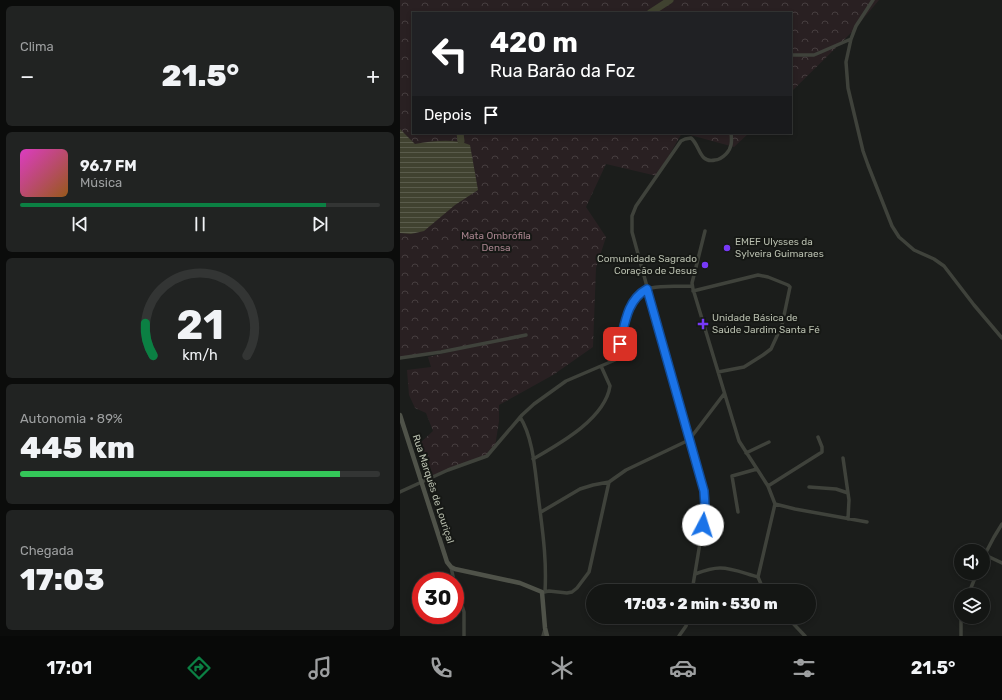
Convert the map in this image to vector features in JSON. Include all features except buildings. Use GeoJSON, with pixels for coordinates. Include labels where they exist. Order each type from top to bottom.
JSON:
{"type":"FeatureCollection","features":[{"type":"Feature","properties":{"kind":"main road","name":"Rua Marquês de Louriçal"},"geometry":{"type":"LineString","coordinates":[[400,415],[447,562],[451,567]]}},
{"type":"Feature","properties":{"kind":"main road"},"geometry":{"type":"LineString","coordinates":[[451,567],[475,574],[520,582],[544,592],[545,630],[547,636]]}},
{"type":"Feature","properties":{"kind":"street"},"geometry":{"type":"LineString","coordinates":[[873,0],[859,20],[850,40],[846,62],[848,88],[865,158],[892,226],[899,237],[907,246],[934,259],[944,266],[1002,338]]}},
{"type":"Feature","properties":{"kind":"street"},"geometry":{"type":"LineString","coordinates":[[792,54],[814,55],[850,40]]}},
{"type":"Feature","properties":{"kind":"street"},"geometry":{"type":"LineString","coordinates":[[693,584],[703,525],[705,499],[632,232],[632,216],[636,206],[682,141],[691,138],[697,145],[702,157],[713,161],[723,157],[729,150],[732,144],[730,134]]}},
{"type":"Feature","properties":{"kind":"street"},"geometry":{"type":"LineString","coordinates":[[705,231],[692,286],[693,291],[739,441],[768,486],[774,504],[758,577],[761,584]]}},
{"type":"Feature","properties":{"kind":"street"},"geometry":{"type":"LineString","coordinates":[[693,291],[758,275],[774,279],[790,287],[782,325],[771,349],[744,367],[718,372]]}},
{"type":"Feature","properties":{"kind":"street"},"geometry":{"type":"LineString","coordinates":[[400,492],[448,470],[487,456],[520,417],[534,404],[566,381],[615,360],[618,354],[629,308],[638,296],[647,289],[655,287],[692,286]]}},
{"type":"Feature","properties":{"kind":"street"},"geometry":{"type":"LineString","coordinates":[[400,358],[441,352],[526,335]]}},
{"type":"Feature","properties":{"kind":"street"},"geometry":{"type":"LineString","coordinates":[[533,459],[563,441],[587,424],[596,414],[610,390],[610,384],[601,366]]}},
{"type":"Feature","properties":{"kind":"street"},"geometry":{"type":"LineString","coordinates":[[541,512],[580,489],[609,482],[626,470],[689,440],[724,394]]}},
{"type":"Feature","properties":{"kind":"street"},"geometry":{"type":"LineString","coordinates":[[520,417],[525,429],[533,459],[541,512],[546,566],[544,592],[572,592],[577,588],[589,572],[609,482]]}},
{"type":"Feature","properties":{"kind":"street"},"geometry":{"type":"LineString","coordinates":[[768,486],[820,455],[823,450],[818,437]]}},
{"type":"Feature","properties":{"kind":"street"},"geometry":{"type":"LineString","coordinates":[[746,453],[769,442]]}},
{"type":"Feature","properties":{"kind":"street"},"geometry":{"type":"LineString","coordinates":[[843,458],[848,493],[848,519]]}},
{"type":"Feature","properties":{"kind":"street"},"geometry":{"type":"LineString","coordinates":[[738,512],[732,476],[757,469]]}},
{"type":"Feature","properties":{"kind":"street"},"geometry":{"type":"LineString","coordinates":[[809,487],[848,493]]}},
{"type":"Feature","properties":{"kind":"street"},"geometry":{"type":"LineString","coordinates":[[774,504],[867,522]]}},
{"type":"Feature","properties":{"kind":"street"},"geometry":{"type":"LineString","coordinates":[[990,545],[1002,524]]}},
{"type":"Feature","properties":{"kind":"street"},"geometry":{"type":"LineString","coordinates":[[990,558],[1002,563]]}},
{"type":"Feature","properties":{"kind":"street"},"geometry":{"type":"LineString","coordinates":[[451,567],[452,572]]}},
{"type":"Feature","properties":{"kind":"street"},"geometry":{"type":"LineString","coordinates":[[695,574],[710,569],[720,568],[758,577]]}},
{"type":"Feature","properties":{"kind":"street"},"geometry":{"type":"LineString","coordinates":[[464,624],[464,636]]}},
{"type":"Feature","properties":{"kind":"street"},"geometry":{"type":"LineString","coordinates":[[679,636],[686,624]]}},
{"type":"Feature","properties":{"kind":"street"},"geometry":{"type":"LineString","coordinates":[[794,624],[805,636]]}},
{"type":"Feature","properties":{"kind":"street"},"geometry":{"type":"LineString","coordinates":[[961,624],[961,636]]}},
{"type":"Feature","properties":{"kind":"street"},"geometry":{"type":"LineString","coordinates":[[543,636],[545,630]]}},
{"type":"Feature","properties":{"kind":"green space","name":"Mata Ombrófila Densa"},"geometry":{"type":"Polygon","coordinates":[[[400,0],[879,0],[852,32],[792,91],[792,12],[412,12],[412,134],[681,134],[657,176],[606,164],[586,207],[606,237],[596,268],[593,347],[553,375],[499,405],[499,421],[495,447],[489,455],[430,477],[419,444],[433,431],[426,413],[415,408],[409,395],[407,370],[431,367],[428,357],[513,337],[400,358],[400,0]]]}},
{"type":"Feature","properties":{"kind":"green space"},"geometry":{"type":"Polygon","coordinates":[[[687,134],[748,134],[734,147],[687,134]]]}},
{"type":"Feature","properties":{"kind":"shaded area"},"geometry":{"type":"Polygon","coordinates":[[[400,129],[415,144],[436,141],[457,141],[470,145],[478,190],[455,205],[424,231],[411,234],[400,233],[400,129]]]}},
{"type":"Feature","properties":{"kind":"waterway"},"geometry":{"type":"LineString","coordinates":[[652,12],[670,0]]}},
{"type":"Feature","properties":{"kind":"waterway"},"geometry":{"type":"LineString","coordinates":[[460,134],[461,141]]}},
{"type":"Feature","properties":{"kind":"place","name":"EMEF Ulysses da Sylveira Guimaraes"},"geometry":{"type":"Point","coordinates":[727,248]}},
{"type":"Feature","properties":{"kind":"place","name":"Comunidade Sagrado Coração de Jesus"},"geometry":{"type":"Point","coordinates":[705,265]}},
{"type":"Feature","properties":{"kind":"place","name":"Unidade Básica de Saúde Jardim Santa Fé"},"geometry":{"type":"Point","coordinates":[703,324]}},
{"type":"Feature","properties":{"kind":"route"},"geometry":{"type":"LineString","coordinates":[[620,344],[629,308],[638,296],[647,289],[704,491],[705,515],[703,525]]}}]}
